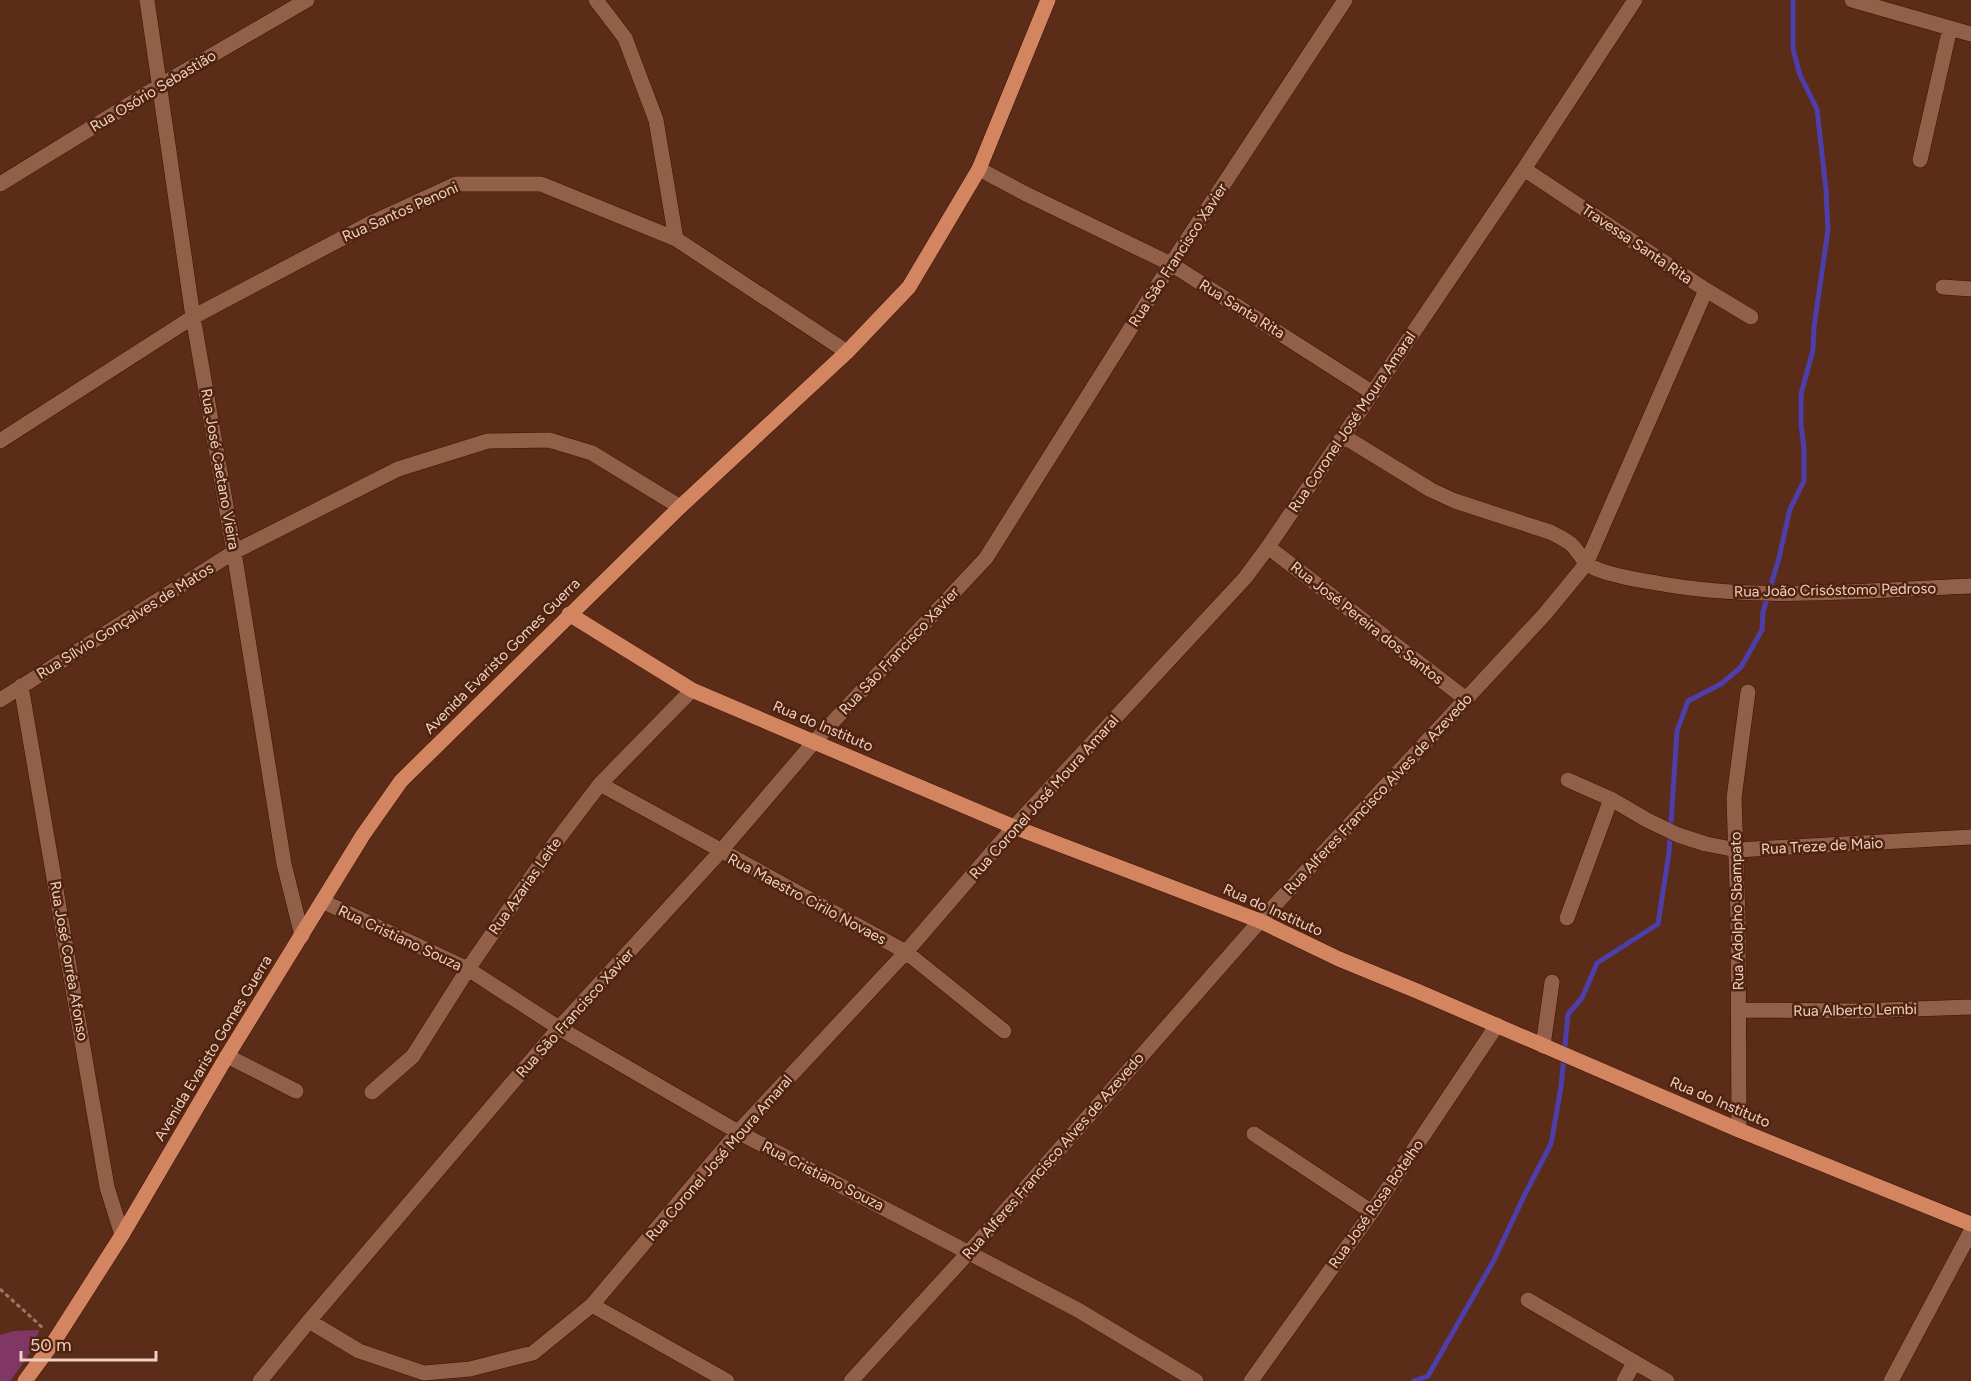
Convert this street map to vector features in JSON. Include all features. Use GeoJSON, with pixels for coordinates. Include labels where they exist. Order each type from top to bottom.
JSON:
{"type":"FeatureCollection","features":[{"type":"Feature","properties":{"kind":"main road","name":"Avenida Evaristo Gomes Guerra"},"geometry":{"type":"LineString","coordinates":[[25,1381],[55,1340],[122,1235],[227,1056],[324,902],[363,835],[401,781],[680,507],[847,352],[909,287],[979,169],[1046,1]]}},
{"type":"Feature","properties":{"kind":"main road","name":"Rua do Instituto"},"geometry":{"type":"LineString","coordinates":[[569,614],[692,690],[1014,827],[1260,921],[1339,959],[1739,1130],[1971,1224]]}},
{"type":"Feature","properties":{"kind":"street","name":"Rua José Caetano Vieira"},"geometry":{"type":"LineString","coordinates":[[147,0],[193,317],[234,552],[284,864],[302,936]]}},
{"type":"Feature","properties":{"kind":"street","name":"Rua Osório Sebastião"},"geometry":{"type":"LineString","coordinates":[[0,184],[161,85],[307,0]]}},
{"type":"Feature","properties":{"kind":"street"},"geometry":{"type":"LineString","coordinates":[[596,0],[625,38],[656,120],[676,239]]}},
{"type":"Feature","properties":{"kind":"street","name":"Rua São Francisco Xavier"},"geometry":{"type":"LineString","coordinates":[[260,1381],[559,1028],[720,852],[814,742],[986,558],[1171,264],[1345,0]]}},
{"type":"Feature","properties":{"kind":"street","name":"Rua Coronel José Moura Amaral"},"geometry":{"type":"LineString","coordinates":[[309,1321],[359,1351],[424,1372],[470,1369],[533,1353],[592,1305],[738,1132],[906,952],[1014,827],[1245,578],[1524,169],[1635,0]]}},
{"type":"Feature","properties":{"kind":"street"},"geometry":{"type":"LineString","coordinates":[[1852,0],[1971,34]]}},
{"type":"Feature","properties":{"kind":"street"},"geometry":{"type":"LineString","coordinates":[[1920,160],[1950,28]]}},
{"type":"Feature","properties":{"kind":"street","name":"Rua Santa Rita"},"geometry":{"type":"LineString","coordinates":[[979,169],[1171,264],[1372,393]]}},
{"type":"Feature","properties":{"kind":"street","name":"Travessa Santa Rita"},"geometry":{"type":"LineString","coordinates":[[1524,169],[1706,290],[1751,317]]}},
{"type":"Feature","properties":{"kind":"street","name":"Rua Santos Penoni"},"geometry":{"type":"LineString","coordinates":[[0,441],[193,317],[373,222],[456,184],[541,184],[676,239],[847,352]]}},
{"type":"Feature","properties":{"kind":"street"},"geometry":{"type":"LineString","coordinates":[[1942,287],[1971,290]]}},
{"type":"Feature","properties":{"kind":"street","name":"Rua Alferes Francisco Alves de Azevedo"},"geometry":{"type":"LineString","coordinates":[[850,1381],[969,1252],[1260,921],[1544,615],[1586,564],[1706,290]]}},
{"type":"Feature","properties":{"kind":"street","name":"Rua João Crisóstomo Pedroso"},"geometry":{"type":"LineString","coordinates":[[1342,436],[1431,490],[1455,501],[1563,538],[1572,545],[1586,564],[1613,575],[1723,592],[1774,593],[1971,586]]}},
{"type":"Feature","properties":{"kind":"street","name":"Rua Sílvio Gonçalves de Matos"},"geometry":{"type":"LineString","coordinates":[[0,700],[234,552],[398,469],[488,441],[549,440],[592,453],[680,507]]}},
{"type":"Feature","properties":{"kind":"street","name":"Rua José Pereira dos Santos"},"geometry":{"type":"LineString","coordinates":[[1268,547],[1466,699]]}},
{"type":"Feature","properties":{"kind":"street","name":"Rua José Corrêa Afonso"},"geometry":{"type":"LineString","coordinates":[[21,686],[107,1187],[122,1235]]}},
{"type":"Feature","properties":{"kind":"street","name":"Rua Azarias Leite"},"geometry":{"type":"LineString","coordinates":[[372,1092],[413,1056],[468,969],[552,847],[600,784],[692,690]]}},
{"type":"Feature","properties":{"kind":"street","name":"Rua Adolpho Sbampato"},"geometry":{"type":"LineString","coordinates":[[1739,1130],[1737,850],[1734,798],[1748,692]]}},
{"type":"Feature","properties":{"kind":"street","name":"Rua Treze de Maio"},"geometry":{"type":"LineString","coordinates":[[1568,780],[1678,835],[1706,844],[1737,850],[1971,837]]}},
{"type":"Feature","properties":{"kind":"street","name":"Rua Maestro Cirilo Novaes"},"geometry":{"type":"LineString","coordinates":[[600,784],[720,852],[906,952],[1004,1031]]}},
{"type":"Feature","properties":{"kind":"street"},"geometry":{"type":"LineString","coordinates":[[1567,918],[1611,800]]}},
{"type":"Feature","properties":{"kind":"street","name":"Rua Cristiano Souza"},"geometry":{"type":"LineString","coordinates":[[324,902],[468,969],[559,1028],[738,1132],[1078,1310],[1196,1381]]}},
{"type":"Feature","properties":{"kind":"street"},"geometry":{"type":"LineString","coordinates":[[1543,1046],[1552,982]]}},
{"type":"Feature","properties":{"kind":"street","name":"Rua Alberto Lembi"},"geometry":{"type":"LineString","coordinates":[[1738,1010],[1854,1011],[1971,1007]]}},
{"type":"Feature","properties":{"kind":"street","name":"Rua José Rosa Botelho"},"geometry":{"type":"LineString","coordinates":[[1251,1381],[1372,1212],[1497,1025]]}},
{"type":"Feature","properties":{"kind":"street"},"geometry":{"type":"LineString","coordinates":[[227,1056],[296,1091]]}},
{"type":"Feature","properties":{"kind":"street"},"geometry":{"type":"LineString","coordinates":[[1254,1134],[1372,1212]]}},
{"type":"Feature","properties":{"kind":"street"},"geometry":{"type":"LineString","coordinates":[[1891,1381],[1971,1231]]}},
{"type":"Feature","properties":{"kind":"street"},"geometry":{"type":"LineString","coordinates":[[1528,1300],[1667,1381]]}},
{"type":"Feature","properties":{"kind":"street"},"geometry":{"type":"LineString","coordinates":[[592,1305],[727,1381]]}},
{"type":"Feature","properties":{"kind":"street"},"geometry":{"type":"LineString","coordinates":[[1624,1381],[1634,1363]]}},
{"type":"Feature","properties":{"kind":"path"},"geometry":{"type":"LineString","coordinates":[[0,1289],[55,1340]]}},
{"type":"Feature","properties":{"kind":"shaded area"},"geometry":{"type":"Polygon","coordinates":[[[39,1330],[31,1351],[10,1381],[0,1381],[0,1335],[14,1331],[39,1330]]]}},
{"type":"Feature","properties":{"kind":"waterway"},"geometry":{"type":"LineString","coordinates":[[1414,1381],[1428,1376],[1494,1260],[1551,1144],[1561,1087],[1568,1014],[1582,998],[1597,963],[1658,924],[1669,853],[1677,731],[1688,701],[1721,684],[1741,667],[1762,630],[1763,612],[1790,509],[1804,481],[1801,394],[1813,350],[1814,327],[1828,230],[1817,109],[1800,75],[1793,49],[1793,0]]}}]}
